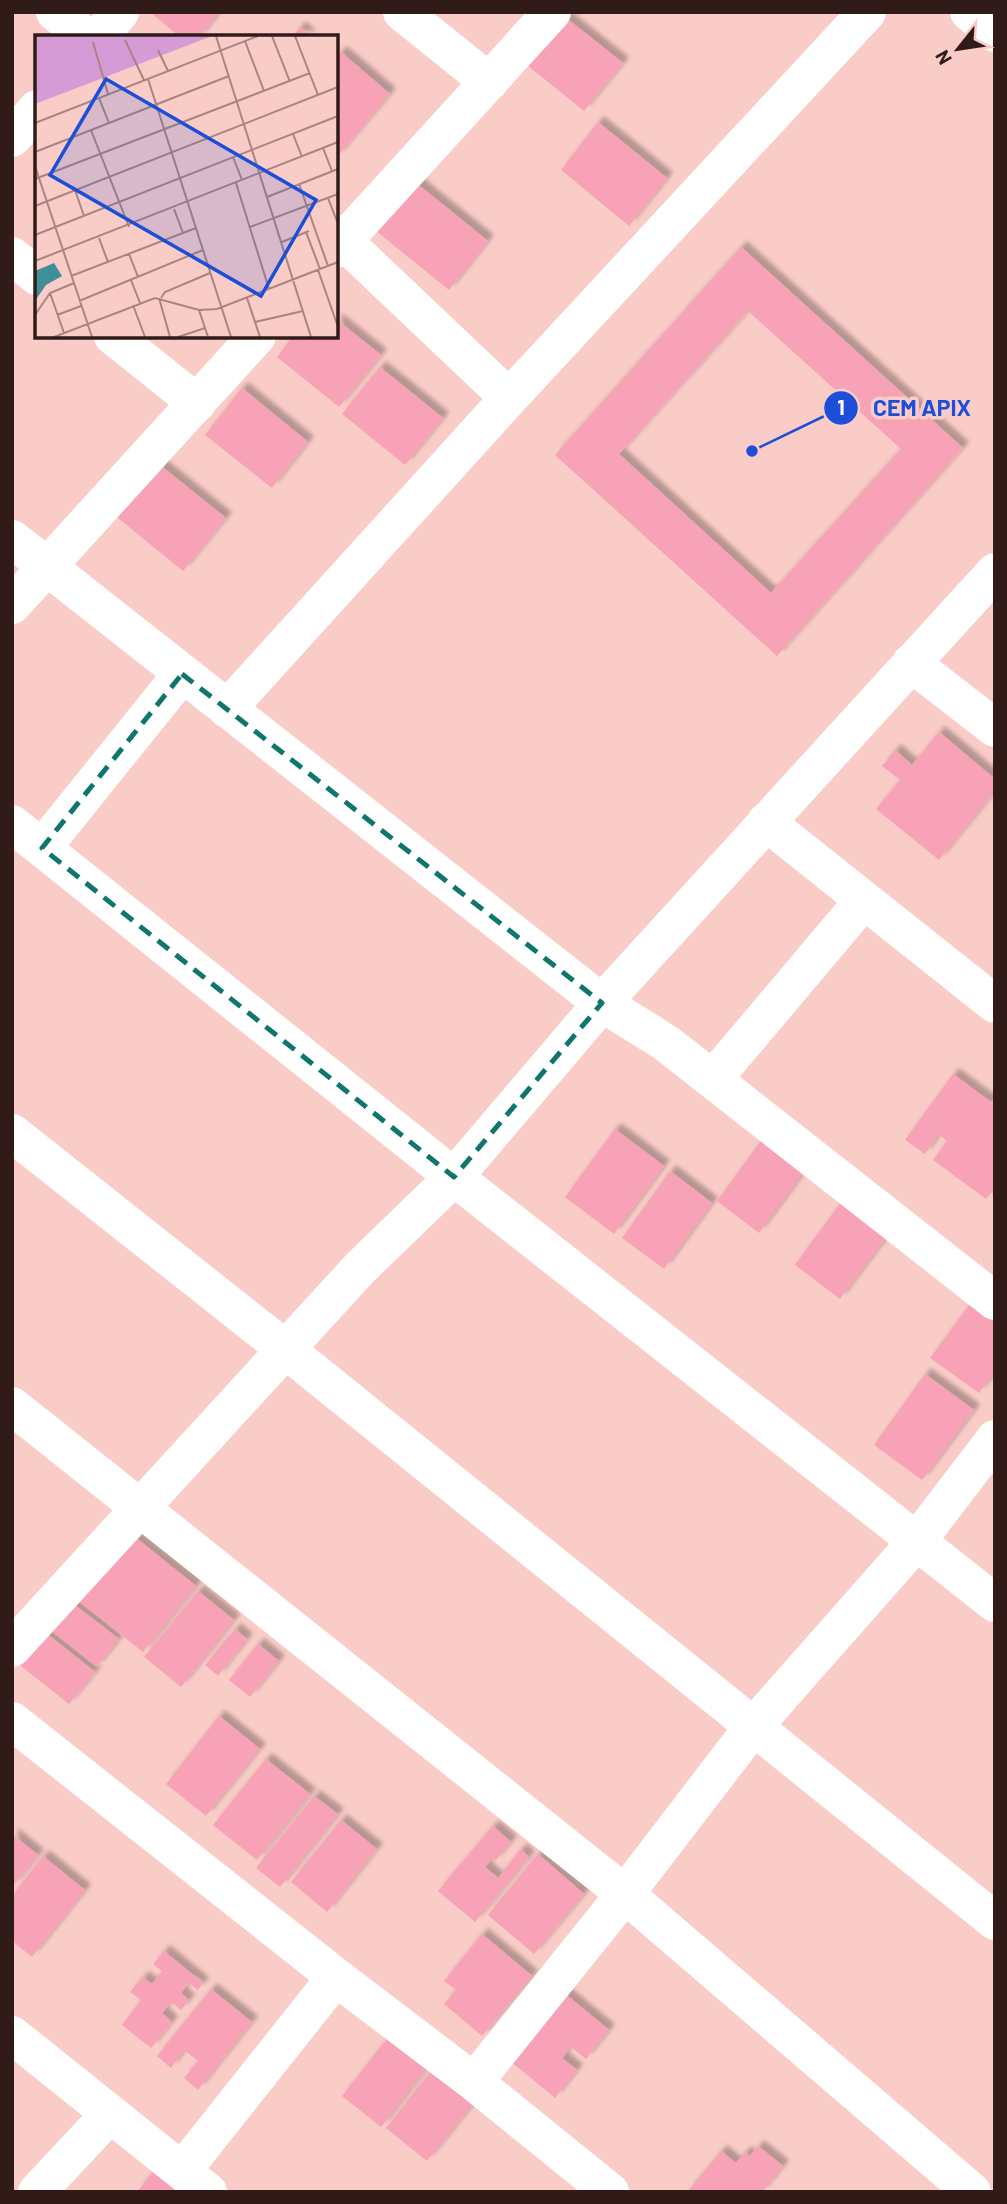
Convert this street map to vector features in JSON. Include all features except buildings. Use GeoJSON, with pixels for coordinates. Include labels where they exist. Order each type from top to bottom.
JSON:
{"type":"FeatureCollection","features":[{"type":"Feature","properties":{"kind":"street"},"geometry":{"type":"LineString","coordinates":[[55,12],[84,35]]}},
{"type":"Feature","properties":{"kind":"street"},"geometry":{"type":"LineString","coordinates":[[101,35],[120,12]]}},
{"type":"Feature","properties":{"kind":"street"},"geometry":{"type":"LineString","coordinates":[[402,12],[489,82]]}},
{"type":"Feature","properties":{"kind":"street"},"geometry":{"type":"LineString","coordinates":[[509,397],[339,241],[552,12]]}},
{"type":"Feature","properties":{"kind":"street"},"geometry":{"type":"LineString","coordinates":[[227,709],[509,397],[867,12]]}},
{"type":"Feature","properties":{"kind":"street"},"geometry":{"type":"LineString","coordinates":[[969,12],[995,33]]}},
{"type":"Feature","properties":{"kind":"street"},"geometry":{"type":"LineString","coordinates":[[12,138],[35,111]]}},
{"type":"Feature","properties":{"kind":"street"},"geometry":{"type":"LineString","coordinates":[[12,256],[35,273]]}},
{"type":"Feature","properties":{"kind":"street"},"geometry":{"type":"LineString","coordinates":[[116,338],[197,403]]}},
{"type":"Feature","properties":{"kind":"street"},"geometry":{"type":"LineString","coordinates":[[12,605],[255,338]]}},
{"type":"Feature","properties":{"kind":"street"},"geometry":{"type":"LineString","coordinates":[[12,539],[602,1003],[666,1043],[995,1301]]}},
{"type":"Feature","properties":{"kind":"street"},"geometry":{"type":"LineString","coordinates":[[12,1648],[359,1268],[454,1177],[602,1003],[995,572]]}},
{"type":"Feature","properties":{"kind":"street"},"geometry":{"type":"LineString","coordinates":[[911,663],[995,728]]}},
{"type":"Feature","properties":{"kind":"street"},"geometry":{"type":"LineString","coordinates":[[42,848],[182,674]]}},
{"type":"Feature","properties":{"kind":"street"},"geometry":{"type":"LineString","coordinates":[[766,822],[995,1004]]}},
{"type":"Feature","properties":{"kind":"street"},"geometry":{"type":"LineString","coordinates":[[12,824],[454,1177],[995,1603]]}},
{"type":"Feature","properties":{"kind":"street"},"geometry":{"type":"LineString","coordinates":[[713,1079],[864,900]]}},
{"type":"Feature","properties":{"kind":"street"},"geometry":{"type":"LineString","coordinates":[[12,1133],[285,1349],[995,1921]]}},
{"type":"Feature","properties":{"kind":"street"},"geometry":{"type":"LineString","coordinates":[[12,1406],[625,1894],[972,2192]]}},
{"type":"Feature","properties":{"kind":"street"},"geometry":{"type":"LineString","coordinates":[[474,2082],[625,1894],[753,1727],[917,1541],[995,1439]]}},
{"type":"Feature","properties":{"kind":"street"},"geometry":{"type":"LineString","coordinates":[[12,1721],[336,1978],[474,2082],[610,2192]]}},
{"type":"Feature","properties":{"kind":"street"},"geometry":{"type":"LineString","coordinates":[[12,2035],[195,2181],[336,1978]]}},
{"type":"Feature","properties":{"kind":"street"},"geometry":{"type":"LineString","coordinates":[[37,2192],[110,2113]]}},
{"type":"Feature","properties":{"kind":"highlighted area"},"geometry":{"type":"Polygon","coordinates":[[[182,674],[602,1003],[454,1177],[42,848],[182,674]]]}},
{"type":"Feature","properties":{"kind":"place","name":"CEM APIX"},"geometry":{"type":"Point","coordinates":[752,451]}}]}
